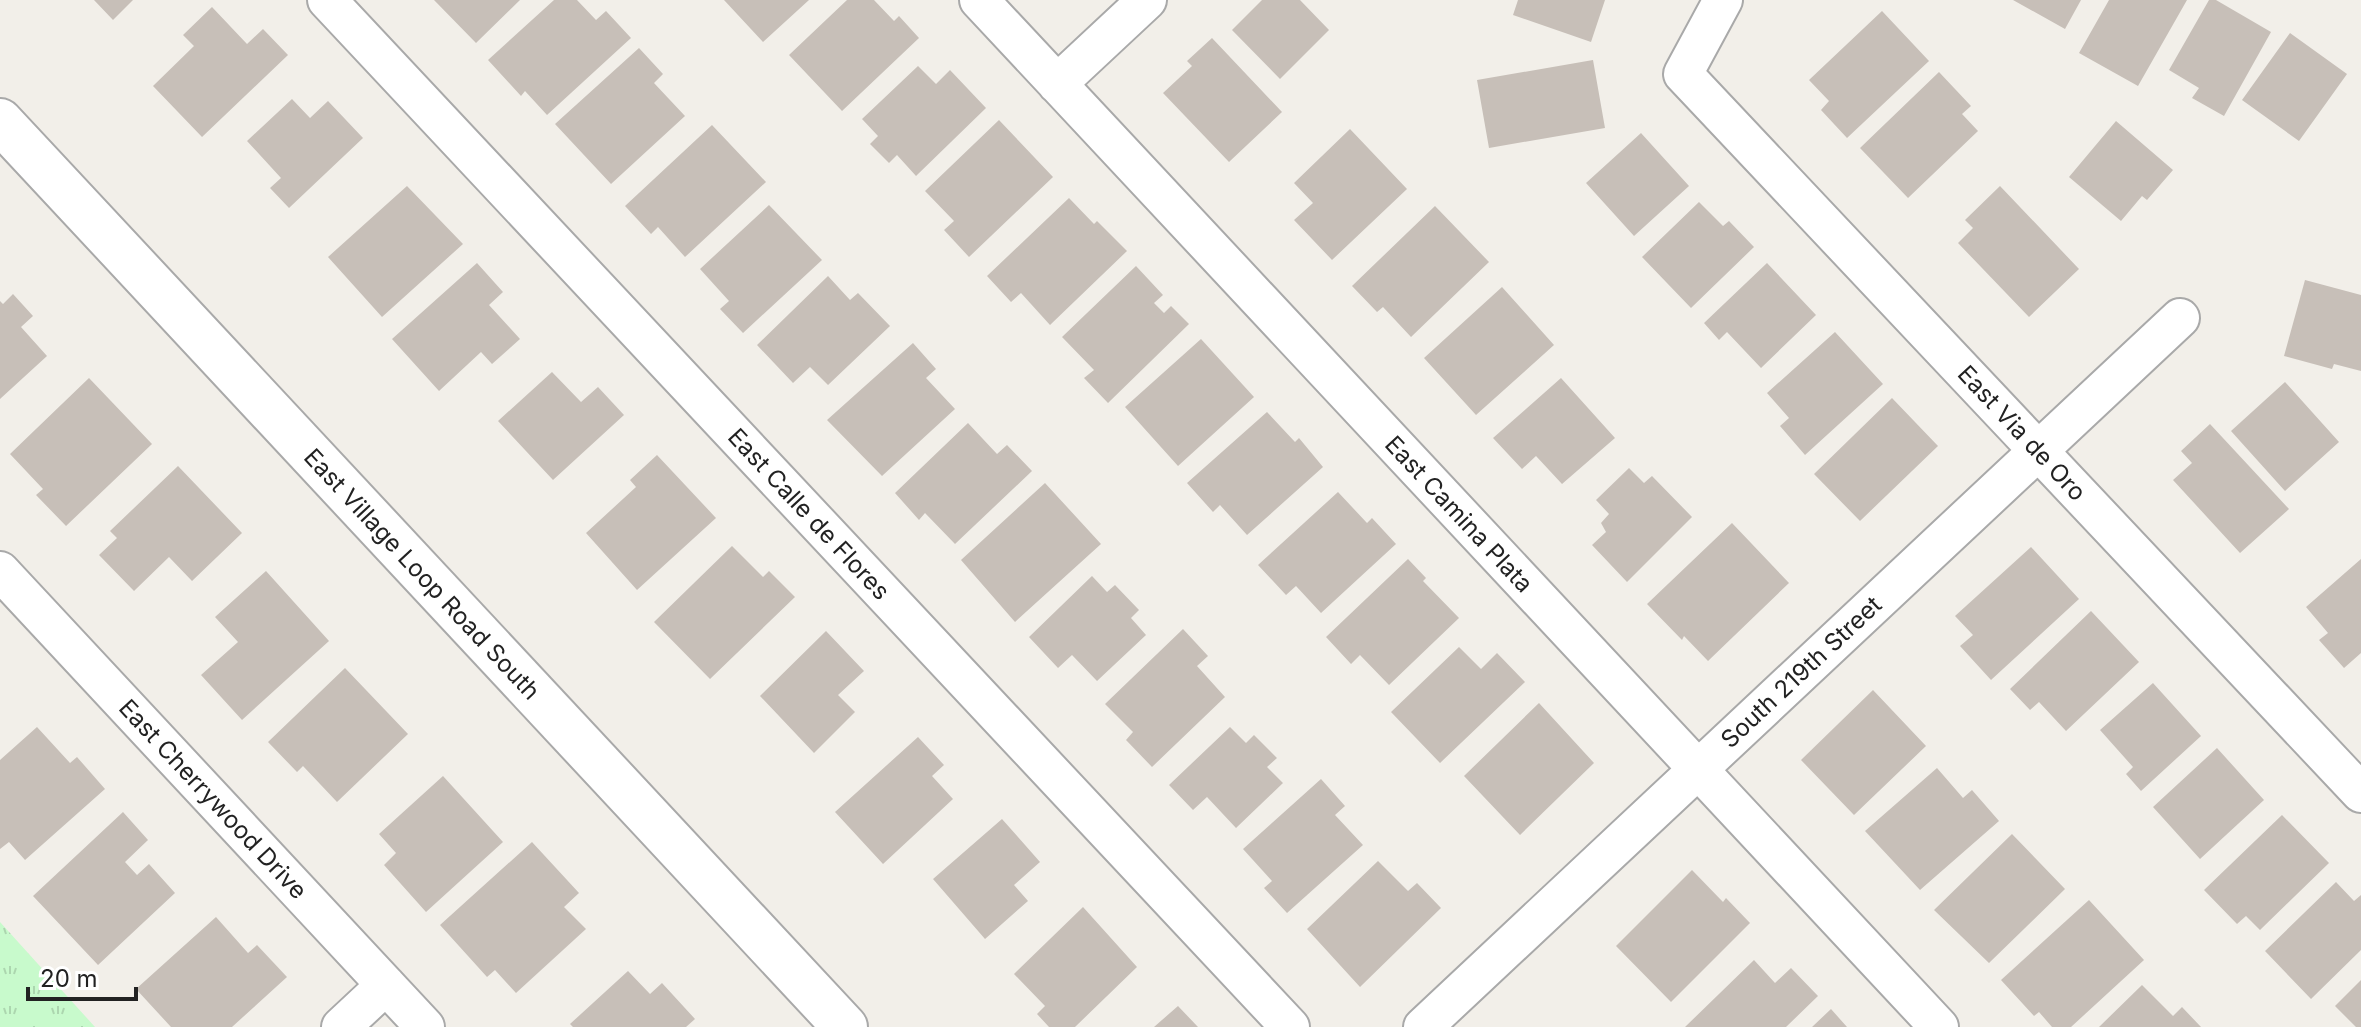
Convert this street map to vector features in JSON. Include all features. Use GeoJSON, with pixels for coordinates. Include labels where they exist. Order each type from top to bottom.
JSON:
{"type":"FeatureCollection","features":[{"type":"Feature","properties":{"kind":"street","name":"East Calle de Flores"},"geometry":{"type":"LineString","coordinates":[[327,0],[1290,1027]]}},
{"type":"Feature","properties":{"kind":"street","name":"East Camina Plata"},"geometry":{"type":"LineString","coordinates":[[979,0],[1939,1027]]}},
{"type":"Feature","properties":{"kind":"street"},"geometry":{"type":"LineString","coordinates":[[1057,84],[1147,0]]}},
{"type":"Feature","properties":{"kind":"street","name":"East Via de Oro"},"geometry":{"type":"LineString","coordinates":[[1723,0],[1683,74],[2361,793]]}},
{"type":"Feature","properties":{"kind":"street","name":"East Village Loop Road South"},"geometry":{"type":"LineString","coordinates":[[0,121],[845,1027]]}},
{"type":"Feature","properties":{"kind":"street","name":"South 219th Street"},"geometry":{"type":"LineString","coordinates":[[1423,1027],[2180,318]]}},
{"type":"Feature","properties":{"kind":"street","name":"East Cherrywood Drive"},"geometry":{"type":"LineString","coordinates":[[0,571],[425,1027]]}},
{"type":"Feature","properties":{"kind":"street"},"geometry":{"type":"LineString","coordinates":[[341,1027],[386,985]]}},
{"type":"Feature","properties":{"kind":"green space"},"geometry":{"type":"Polygon","coordinates":[[[0,922],[95,1027],[0,1027],[0,922]]]}},
{"type":"Feature","properties":{"kind":"building"},"geometry":{"type":"Polygon","coordinates":[[[94,0],[133,0],[113,20],[94,0]]]}},
{"type":"Feature","properties":{"kind":"building"},"geometry":{"type":"Polygon","coordinates":[[[434,0],[520,0],[476,43],[434,0]]]}},
{"type":"Feature","properties":{"kind":"building"},"geometry":{"type":"Polygon","coordinates":[[[554,0],[577,0],[596,20],[606,11],[631,38],[547,115],[525,91],[521,96],[488,60],[554,0]]]}},
{"type":"Feature","properties":{"kind":"building"},"geometry":{"type":"Polygon","coordinates":[[[724,0],[809,0],[763,42],[724,0]]]}},
{"type":"Feature","properties":{"kind":"building"},"geometry":{"type":"Polygon","coordinates":[[[847,0],[874,0],[894,21],[899,16],[919,38],[842,111],[789,55],[847,0]]]}},
{"type":"Feature","properties":{"kind":"building"},"geometry":{"type":"Polygon","coordinates":[[[1262,0],[1300,0],[1329,30],[1280,79],[1232,30],[1262,0]]]}},
{"type":"Feature","properties":{"kind":"building"},"geometry":{"type":"Polygon","coordinates":[[[1518,0],[1605,0],[1591,42],[1513,15],[1518,0]]]}},
{"type":"Feature","properties":{"kind":"building"},"geometry":{"type":"Polygon","coordinates":[[[2013,0],[2081,0],[2065,29],[2013,0]]]}},
{"type":"Feature","properties":{"kind":"building"},"geometry":{"type":"Polygon","coordinates":[[[2109,0],[2187,0],[2138,86],[2079,53],[2109,0]]]}},
{"type":"Feature","properties":{"kind":"building"},"geometry":{"type":"Polygon","coordinates":[[[2209,0],[2216,0],[2271,32],[2224,116],[2192,98],[2199,88],[2169,70],[2209,0]]]}},
{"type":"Feature","properties":{"kind":"building"},"geometry":{"type":"Polygon","coordinates":[[[212,7],[247,44],[263,29],[288,55],[202,137],[153,86],[194,46],[183,35],[212,7]]]}},
{"type":"Feature","properties":{"kind":"building"},"geometry":{"type":"Polygon","coordinates":[[[1882,11],[1929,61],[1847,138],[1821,110],[1829,101],[1809,80],[1882,11]]]}},
{"type":"Feature","properties":{"kind":"building"},"geometry":{"type":"Polygon","coordinates":[[[2290,33],[2347,74],[2299,141],[2242,100],[2290,33]]]}},
{"type":"Feature","properties":{"kind":"building"},"geometry":{"type":"Polygon","coordinates":[[[1212,38],[1282,112],[1229,162],[1163,93],[1192,66],[1187,61],[1212,38]]]}},
{"type":"Feature","properties":{"kind":"building"},"geometry":{"type":"Polygon","coordinates":[[[639,48],[663,74],[654,83],[685,116],[611,184],[555,124],[639,48]]]}},
{"type":"Feature","properties":{"kind":"building"},"geometry":{"type":"Polygon","coordinates":[[[1593,60],[1605,128],[1489,148],[1477,80],[1593,60]]]}},
{"type":"Feature","properties":{"kind":"building"},"geometry":{"type":"Polygon","coordinates":[[[918,66],[936,84],[950,70],[986,108],[916,176],[897,155],[889,163],[870,144],[878,136],[862,119],[918,66]]]}},
{"type":"Feature","properties":{"kind":"building"},"geometry":{"type":"Polygon","coordinates":[[[1939,72],[1971,106],[1962,114],[1978,131],[1908,198],[1860,148],[1939,72]]]}},
{"type":"Feature","properties":{"kind":"building"},"geometry":{"type":"Polygon","coordinates":[[[292,99],[310,118],[328,101],[363,138],[289,208],[270,188],[281,178],[247,141],[292,99]]]}},
{"type":"Feature","properties":{"kind":"building"},"geometry":{"type":"Polygon","coordinates":[[[999,120],[1053,177],[969,257],[944,230],[954,221],[925,191],[999,120]]]}},
{"type":"Feature","properties":{"kind":"building"},"geometry":{"type":"Polygon","coordinates":[[[2116,121],[2173,170],[2147,200],[2142,196],[2121,221],[2069,177],[2116,121]]]}},
{"type":"Feature","properties":{"kind":"building"},"geometry":{"type":"Polygon","coordinates":[[[712,125],[766,182],[685,257],[658,227],[651,234],[625,206],[712,125]]]}},
{"type":"Feature","properties":{"kind":"building"},"geometry":{"type":"Polygon","coordinates":[[[1350,129],[1407,189],[1332,260],[1294,220],[1313,203],[1294,183],[1350,129]]]}},
{"type":"Feature","properties":{"kind":"building"},"geometry":{"type":"Polygon","coordinates":[[[1641,133],[1689,186],[1634,236],[1586,183],[1641,133]]]}},
{"type":"Feature","properties":{"kind":"building"},"geometry":{"type":"Polygon","coordinates":[[[407,186],[463,244],[382,317],[328,257],[407,186]]]}},
{"type":"Feature","properties":{"kind":"building"},"geometry":{"type":"Polygon","coordinates":[[[2000,186],[2079,269],[2029,317],[1958,243],[1973,228],[1965,220],[2000,186]]]}},
{"type":"Feature","properties":{"kind":"building"},"geometry":{"type":"Polygon","coordinates":[[[1069,198],[1127,251],[1050,325],[1021,293],[1011,302],[987,276],[1069,198]]]}},
{"type":"Feature","properties":{"kind":"building"},"geometry":{"type":"Polygon","coordinates":[[[1699,202],[1723,226],[1729,221],[1754,247],[1691,308],[1642,257],[1699,202]]]}},
{"type":"Feature","properties":{"kind":"building"},"geometry":{"type":"Polygon","coordinates":[[[769,205],[822,260],[743,333],[720,309],[729,301],[700,269],[769,205]]]}},
{"type":"Feature","properties":{"kind":"building"},"geometry":{"type":"Polygon","coordinates":[[[1435,206],[1489,262],[1411,337],[1383,307],[1377,312],[1352,286],[1435,206]]]}},
{"type":"Feature","properties":{"kind":"building"},"geometry":{"type":"Polygon","coordinates":[[[477,263],[503,292],[489,305],[520,339],[492,364],[481,352],[439,391],[392,339],[477,263]]]}},
{"type":"Feature","properties":{"kind":"building"},"geometry":{"type":"Polygon","coordinates":[[[1767,263],[1816,315],[1761,368],[1727,332],[1719,340],[1704,323],[1767,263]]]}},
{"type":"Feature","properties":{"kind":"building"},"geometry":{"type":"Polygon","coordinates":[[[1136,266],[1163,295],[1154,303],[1164,313],[1171,306],[1189,324],[1108,403],[1084,378],[1094,370],[1062,337],[1136,266]]]}},
{"type":"Feature","properties":{"kind":"building"},"geometry":{"type":"Polygon","coordinates":[[[828,276],[850,300],[858,293],[890,326],[828,385],[810,367],[793,383],[757,345],[828,276]]]}},
{"type":"Feature","properties":{"kind":"building"},"geometry":{"type":"Polygon","coordinates":[[[2305,280],[2361,295],[2361,371],[2334,364],[2332,369],[2284,356],[2305,280]]]}},
{"type":"Feature","properties":{"kind":"building"},"geometry":{"type":"Polygon","coordinates":[[[1502,287],[1554,345],[1476,415],[1424,358],[1502,287]]]}},
{"type":"Feature","properties":{"kind":"building"},"geometry":{"type":"Polygon","coordinates":[[[13,294],[33,316],[21,327],[47,356],[0,399],[0,301],[3,304],[13,294]]]}},
{"type":"Feature","properties":{"kind":"building"},"geometry":{"type":"Polygon","coordinates":[[[1835,332],[1883,384],[1805,455],[1780,426],[1789,418],[1767,393],[1835,332]]]}},
{"type":"Feature","properties":{"kind":"building"},"geometry":{"type":"Polygon","coordinates":[[[1201,339],[1254,397],[1178,466],[1125,407],[1201,339]]]}},
{"type":"Feature","properties":{"kind":"building"},"geometry":{"type":"Polygon","coordinates":[[[913,343],[936,369],[926,378],[955,409],[882,476],[827,420],[913,343]]]}},
{"type":"Feature","properties":{"kind":"building"},"geometry":{"type":"Polygon","coordinates":[[[552,372],[581,402],[598,387],[624,415],[553,480],[498,421],[552,372]]]}},
{"type":"Feature","properties":{"kind":"building"},"geometry":{"type":"Polygon","coordinates":[[[89,378],[152,444],[66,526],[36,495],[43,489],[10,454],[89,378]]]}},
{"type":"Feature","properties":{"kind":"building"},"geometry":{"type":"Polygon","coordinates":[[[1561,378],[1615,438],[1562,484],[1536,456],[1522,469],[1493,438],[1561,378]]]}},
{"type":"Feature","properties":{"kind":"building"},"geometry":{"type":"Polygon","coordinates":[[[2285,382],[2339,442],[2285,491],[2231,431],[2285,382]]]}},
{"type":"Feature","properties":{"kind":"building"},"geometry":{"type":"Polygon","coordinates":[[[1892,398],[1938,446],[1860,521],[1814,474],[1892,398]]]}},
{"type":"Feature","properties":{"kind":"building"},"geometry":{"type":"Polygon","coordinates":[[[1267,412],[1295,442],[1299,438],[1323,467],[1247,535],[1220,505],[1213,512],[1187,483],[1267,412]]]}},
{"type":"Feature","properties":{"kind":"building"},"geometry":{"type":"Polygon","coordinates":[[[968,423],[997,454],[1007,445],[1032,471],[955,544],[925,513],[919,520],[895,493],[968,423]]]}},
{"type":"Feature","properties":{"kind":"building"},"geometry":{"type":"Polygon","coordinates":[[[2210,424],[2289,509],[2240,553],[2173,480],[2192,463],[2181,451],[2210,424]]]}},
{"type":"Feature","properties":{"kind":"building"},"geometry":{"type":"Polygon","coordinates":[[[657,455],[716,518],[637,590],[586,533],[636,487],[630,480],[657,455]]]}},
{"type":"Feature","properties":{"kind":"building"},"geometry":{"type":"Polygon","coordinates":[[[178,466],[242,533],[192,581],[169,557],[134,591],[99,555],[117,538],[110,531],[178,466]]]}},
{"type":"Feature","properties":{"kind":"building"},"geometry":{"type":"Polygon","coordinates":[[[1629,468],[1644,483],[1652,476],[1692,517],[1627,582],[1592,545],[1606,532],[1601,523],[1609,514],[1596,500],[1629,468]]]}},
{"type":"Feature","properties":{"kind":"building"},"geometry":{"type":"Polygon","coordinates":[[[1045,483],[1101,544],[1015,622],[961,560],[1045,483]]]}},
{"type":"Feature","properties":{"kind":"building"},"geometry":{"type":"Polygon","coordinates":[[[1338,492],[1367,523],[1372,518],[1396,544],[1321,613],[1296,586],[1286,595],[1258,565],[1338,492]]]}},
{"type":"Feature","properties":{"kind":"building"},"geometry":{"type":"Polygon","coordinates":[[[1732,523],[1789,583],[1708,661],[1684,636],[1682,640],[1647,604],[1732,523]]]}},
{"type":"Feature","properties":{"kind":"building"},"geometry":{"type":"Polygon","coordinates":[[[732,546],[763,577],[769,571],[795,597],[710,679],[654,622],[732,546]]]}},
{"type":"Feature","properties":{"kind":"building"},"geometry":{"type":"Polygon","coordinates":[[[2031,547],[2079,599],[1991,680],[1960,646],[1973,635],[1955,616],[2031,547]]]}},
{"type":"Feature","properties":{"kind":"building"},"geometry":{"type":"Polygon","coordinates":[[[1408,559],[1426,578],[1423,581],[1459,618],[1389,685],[1360,655],[1351,664],[1326,637],[1408,559]]]}},
{"type":"Feature","properties":{"kind":"building"},"geometry":{"type":"Polygon","coordinates":[[[2361,559],[2361,653],[2344,668],[2319,640],[2328,633],[2306,607],[2361,559]]]}},
{"type":"Feature","properties":{"kind":"building"},"geometry":{"type":"Polygon","coordinates":[[[266,571],[329,641],[242,720],[201,675],[238,642],[215,617],[266,571]]]}},
{"type":"Feature","properties":{"kind":"building"},"geometry":{"type":"Polygon","coordinates":[[[1092,576],[1107,592],[1115,585],[1139,610],[1131,618],[1146,635],[1097,681],[1072,655],[1058,668],[1029,637],[1092,576]]]}},
{"type":"Feature","properties":{"kind":"building"},"geometry":{"type":"Polygon","coordinates":[[[2091,611],[2139,662],[2066,731],[2039,702],[2030,710],[2010,689],[2091,611]]]}},
{"type":"Feature","properties":{"kind":"building"},"geometry":{"type":"Polygon","coordinates":[[[1183,629],[1208,656],[1197,666],[1225,697],[1152,767],[1126,740],[1133,732],[1105,704],[1183,629]]]}},
{"type":"Feature","properties":{"kind":"building"},"geometry":{"type":"Polygon","coordinates":[[[826,631],[864,671],[838,695],[855,712],[814,753],[760,696],[826,631]]]}},
{"type":"Feature","properties":{"kind":"building"},"geometry":{"type":"Polygon","coordinates":[[[1459,647],[1481,669],[1497,653],[1525,682],[1440,763],[1391,712],[1459,647]]]}},
{"type":"Feature","properties":{"kind":"building"},"geometry":{"type":"Polygon","coordinates":[[[345,668],[408,734],[337,802],[303,766],[297,772],[268,742],[345,668]]]}},
{"type":"Feature","properties":{"kind":"building"},"geometry":{"type":"Polygon","coordinates":[[[2153,683],[2201,736],[2141,791],[2126,774],[2133,767],[2100,730],[2153,683]]]}},
{"type":"Feature","properties":{"kind":"building"},"geometry":{"type":"Polygon","coordinates":[[[1873,690],[1926,746],[1854,815],[1801,760],[1873,690]]]}},
{"type":"Feature","properties":{"kind":"building"},"geometry":{"type":"Polygon","coordinates":[[[1539,703],[1594,763],[1520,835],[1464,776],[1539,703]]]}},
{"type":"Feature","properties":{"kind":"building"},"geometry":{"type":"Polygon","coordinates":[[[37,727],[70,763],[77,757],[105,789],[25,860],[9,842],[0,849],[0,760],[37,727]]]}},
{"type":"Feature","properties":{"kind":"building"},"geometry":{"type":"Polygon","coordinates":[[[1230,727],[1246,743],[1254,735],[1277,758],[1267,767],[1283,783],[1236,828],[1207,797],[1193,810],[1169,785],[1230,727]]]}},
{"type":"Feature","properties":{"kind":"building"},"geometry":{"type":"Polygon","coordinates":[[[918,737],[944,765],[932,776],[953,799],[883,864],[835,812],[918,737]]]}},
{"type":"Feature","properties":{"kind":"building"},"geometry":{"type":"Polygon","coordinates":[[[2217,748],[2264,800],[2200,859],[2153,807],[2217,748]]]}},
{"type":"Feature","properties":{"kind":"building"},"geometry":{"type":"Polygon","coordinates":[[[1937,768],[1963,798],[1972,790],[1999,821],[1920,890],[1865,831],[1937,768]]]}},
{"type":"Feature","properties":{"kind":"building"},"geometry":{"type":"Polygon","coordinates":[[[443,776],[503,842],[426,912],[384,865],[396,853],[379,834],[443,776]]]}},
{"type":"Feature","properties":{"kind":"building"},"geometry":{"type":"Polygon","coordinates":[[[1321,779],[1345,806],[1335,815],[1363,845],[1287,913],[1264,888],[1272,881],[1243,849],[1321,779]]]}},
{"type":"Feature","properties":{"kind":"building"},"geometry":{"type":"Polygon","coordinates":[[[123,812],[148,840],[125,862],[137,875],[149,864],[175,893],[98,965],[33,896],[123,812]]]}},
{"type":"Feature","properties":{"kind":"building"},"geometry":{"type":"Polygon","coordinates":[[[2282,815],[2329,863],[2260,930],[2246,916],[2237,924],[2204,890],[2282,815]]]}},
{"type":"Feature","properties":{"kind":"building"},"geometry":{"type":"Polygon","coordinates":[[[1002,819],[1040,862],[1014,885],[1028,901],[985,939],[933,879],[1002,819]]]}},
{"type":"Feature","properties":{"kind":"building"},"geometry":{"type":"Polygon","coordinates":[[[2012,834],[2065,889],[1989,963],[1934,910],[2012,834]]]}},
{"type":"Feature","properties":{"kind":"building"},"geometry":{"type":"Polygon","coordinates":[[[532,842],[579,893],[564,907],[586,929],[516,993],[495,970],[487,977],[440,925],[532,842]]]}},
{"type":"Feature","properties":{"kind":"building"},"geometry":{"type":"Polygon","coordinates":[[[1378,861],[1408,891],[1417,883],[1441,908],[1360,987],[1307,929],[1378,861]]]}},
{"type":"Feature","properties":{"kind":"building"},"geometry":{"type":"Polygon","coordinates":[[[1692,870],[1723,902],[1726,898],[1750,923],[1671,1002],[1616,946],[1692,870]]]}},
{"type":"Feature","properties":{"kind":"building"},"geometry":{"type":"Polygon","coordinates":[[[2336,882],[2354,901],[2361,895],[2361,950],[2311,999],[2265,951],[2336,882]]]}},
{"type":"Feature","properties":{"kind":"building"},"geometry":{"type":"Polygon","coordinates":[[[2089,900],[2144,960],[2071,1027],[2052,1027],[2039,1012],[2034,1016],[2001,980],[2089,900]]]}},
{"type":"Feature","properties":{"kind":"building"},"geometry":{"type":"Polygon","coordinates":[[[1083,907],[1137,967],[1075,1027],[1049,1027],[1037,1014],[1045,1006],[1014,974],[1083,907]]]}},
{"type":"Feature","properties":{"kind":"building"},"geometry":{"type":"Polygon","coordinates":[[[216,917],[248,953],[257,945],[287,977],[232,1027],[171,1027],[136,989],[216,917]]]}},
{"type":"Feature","properties":{"kind":"building"},"geometry":{"type":"Polygon","coordinates":[[[1754,960],[1775,983],[1791,968],[1818,996],[1786,1027],[1685,1027],[1754,960]]]}},
{"type":"Feature","properties":{"kind":"building"},"geometry":{"type":"Polygon","coordinates":[[[628,971],[650,994],[662,983],[695,1019],[686,1027],[573,1027],[570,1024],[628,971]]]}},
{"type":"Feature","properties":{"kind":"building"},"geometry":{"type":"Polygon","coordinates":[[[2361,980],[2361,1027],[2356,1027],[2335,1006],[2361,980]]]}},
{"type":"Feature","properties":{"kind":"building"},"geometry":{"type":"Polygon","coordinates":[[[2142,985],[2173,1016],[2182,1007],[2201,1027],[2099,1027],[2142,985]]]}},
{"type":"Feature","properties":{"kind":"building"},"geometry":{"type":"Polygon","coordinates":[[[1178,1006],[1198,1027],[1154,1027],[1178,1006]]]}},
{"type":"Feature","properties":{"kind":"building"},"geometry":{"type":"Polygon","coordinates":[[[1831,1009],[1847,1027],[1812,1027],[1831,1009]]]}}]}
